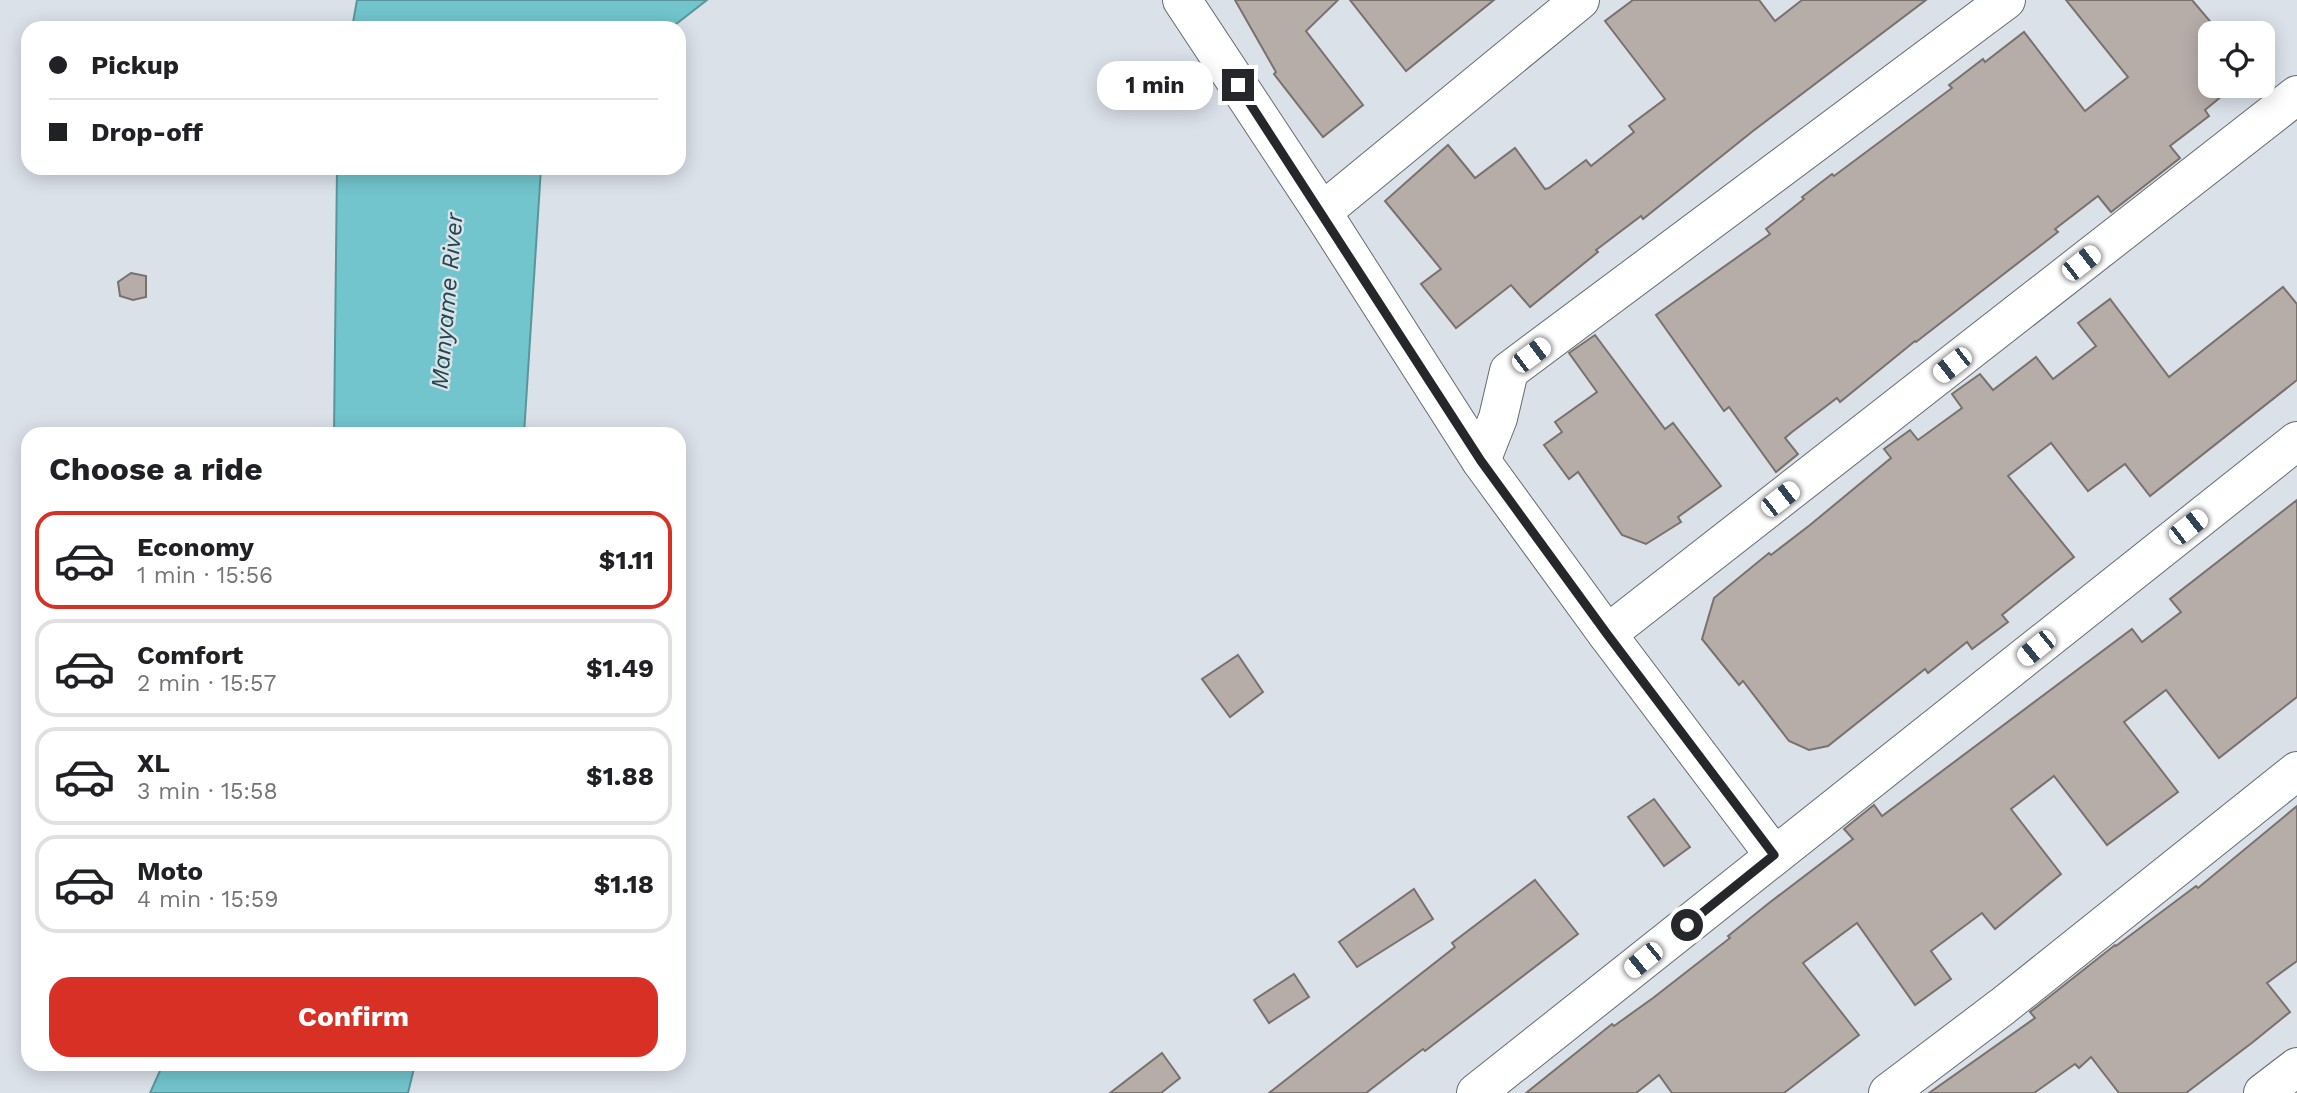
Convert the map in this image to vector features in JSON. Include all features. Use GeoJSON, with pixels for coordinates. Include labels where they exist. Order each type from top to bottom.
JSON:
{"type":"FeatureCollection","features":[{"type":"Feature","properties":{"kind":"street"},"geometry":{"type":"LineString","coordinates":[[1182,0],[1481,461],[1607,634],[1774,855]]}},
{"type":"Feature","properties":{"kind":"street"},"geometry":{"type":"LineString","coordinates":[[1322,212],[1580,0]]}},
{"type":"Feature","properties":{"kind":"street"},"geometry":{"type":"LineString","coordinates":[[1481,461],[1498,418],[1510,371],[2006,0]]}},
{"type":"Feature","properties":{"kind":"street"},"geometry":{"type":"LineString","coordinates":[[1607,634],[2297,95]]}},
{"type":"Feature","properties":{"kind":"street"},"geometry":{"type":"LineString","coordinates":[[1488,1090],[1774,855],[2297,441]]}},
{"type":"Feature","properties":{"kind":"street"},"geometry":{"type":"LineString","coordinates":[[1888,1093],[2003,1006],[2297,771]]}},
{"type":"Feature","properties":{"kind":"street"},"geometry":{"type":"LineString","coordinates":[[2263,1093],[2297,1067]]}},
{"type":"Feature","properties":{"kind":"water"},"geometry":{"type":"Polygon","coordinates":[[[357,0],[707,0],[680,21],[353,21],[357,0]]]}},
{"type":"Feature","properties":{"kind":"water","name":"Manyame River"},"geometry":{"type":"Polygon","coordinates":[[[337,175],[541,175],[524,427],[334,427],[337,175]]]}},
{"type":"Feature","properties":{"kind":"water"},"geometry":{"type":"Polygon","coordinates":[[[160,1071],[413,1071],[408,1093],[150,1093],[160,1071]]]}},
{"type":"Feature","properties":{"kind":"building"},"geometry":{"type":"Polygon","coordinates":[[[1235,0],[1338,0],[1306,31],[1363,105],[1323,137],[1274,74],[1276,72],[1235,0]]]}},
{"type":"Feature","properties":{"kind":"building"},"geometry":{"type":"Polygon","coordinates":[[[1350,0],[1494,0],[1406,71],[1350,0]]]}},
{"type":"Feature","properties":{"kind":"building"},"geometry":{"type":"Polygon","coordinates":[[[1633,0],[1759,0],[1775,21],[1802,0],[1926,0],[1753,131],[1643,219],[1641,216],[1596,250],[1598,252],[1530,307],[1511,285],[1456,328],[1421,284],[1441,269],[1385,201],[1448,145],[1475,178],[1515,148],[1545,189],[1586,160],[1591,166],[1634,132],[1629,126],[1665,99],[1605,21],[1633,0]]]}},
{"type":"Feature","properties":{"kind":"building"},"geometry":{"type":"Polygon","coordinates":[[[2066,0],[2192,0],[2210,21],[2198,21],[2198,98],[2220,98],[2205,110],[2209,116],[2170,146],[2180,158],[2111,212],[2098,196],[2055,229],[2058,232],[1840,402],[1837,398],[1792,432],[1785,438],[1798,454],[1776,472],[1729,407],[1724,411],[1656,315],[1770,234],[1766,229],[1804,199],[1802,197],[1952,88],[1949,85],[1983,59],[1985,62],[2024,32],[2085,111],[2128,77],[2066,0]]]}},
{"type":"Feature","properties":{"kind":"building"},"geometry":{"type":"Polygon","coordinates":[[[131,273],[146,276],[146,297],[133,300],[120,296],[118,282],[131,273]]]}},
{"type":"Feature","properties":{"kind":"building"},"geometry":{"type":"Polygon","coordinates":[[[2283,287],[2297,304],[2297,380],[2150,496],[2125,464],[2088,491],[2051,443],[2008,476],[2074,557],[2002,615],[2008,622],[1972,649],[1967,642],[1928,673],[1925,669],[1828,746],[1809,750],[1789,741],[1743,681],[1739,685],[1702,639],[1714,598],[1769,553],[1771,555],[1810,525],[1891,458],[1884,449],[1910,430],[1918,440],[1962,408],[1952,394],[1980,374],[1993,390],[2036,357],[2053,379],[2096,346],[2078,323],[2110,299],[2169,377],[2283,287]]]}},
{"type":"Feature","properties":{"kind":"building"},"geometry":{"type":"Polygon","coordinates":[[[1595,335],[1665,429],[1673,423],[1721,486],[1678,517],[1681,522],[1646,544],[1622,535],[1578,472],[1569,479],[1544,445],[1562,432],[1555,422],[1597,392],[1569,353],[1595,335]]]}},
{"type":"Feature","properties":{"kind":"building"},"geometry":{"type":"Polygon","coordinates":[[[2297,500],[2297,697],[2219,758],[2166,690],[2124,722],[2178,792],[2107,845],[2054,776],[2011,809],[2061,874],[1995,929],[1982,913],[1931,951],[1951,979],[1915,1005],[1857,923],[1803,963],[1859,1035],[1784,1093],[1672,1093],[1659,1075],[1636,1093],[1526,1093],[1612,1024],[1614,1026],[1653,998],[1730,938],[1728,936],[1769,903],[1853,839],[1844,829],[1874,805],[1882,816],[2132,629],[2142,642],[2181,612],[2170,599],[2297,500]]]}},
{"type":"Feature","properties":{"kind":"building"},"geometry":{"type":"Polygon","coordinates":[[[1238,655],[1263,692],[1230,717],[1202,679],[1238,655]]]}},
{"type":"Feature","properties":{"kind":"building"},"geometry":{"type":"Polygon","coordinates":[[[1654,799],[1690,847],[1664,866],[1628,817],[1654,799]]]}},
{"type":"Feature","properties":{"kind":"building"},"geometry":{"type":"Polygon","coordinates":[[[2297,806],[2297,961],[2267,983],[2290,1012],[2253,1042],[2186,1093],[2119,1093],[2091,1057],[2079,1068],[2075,1064],[2034,1093],[1929,1093],[2035,1018],[2030,1012],[2115,945],[2196,886],[2198,888],[2297,806]]]}},
{"type":"Feature","properties":{"kind":"building"},"geometry":{"type":"Polygon","coordinates":[[[1535,880],[1578,934],[1366,1093],[1269,1093],[1455,947],[1452,943],[1535,880]]]}},
{"type":"Feature","properties":{"kind":"building"},"geometry":{"type":"Polygon","coordinates":[[[1414,889],[1433,919],[1357,967],[1339,942],[1414,889]]]}},
{"type":"Feature","properties":{"kind":"building"},"geometry":{"type":"Polygon","coordinates":[[[1294,974],[1309,997],[1269,1023],[1254,1000],[1294,974]]]}},
{"type":"Feature","properties":{"kind":"building"},"geometry":{"type":"Polygon","coordinates":[[[1162,1053],[1180,1078],[1161,1093],[1110,1093],[1162,1053]]]}},
{"type":"Feature","properties":{"kind":"route"},"geometry":{"type":"LineString","coordinates":[[1238,85],[1481,461],[1607,634],[1774,855],[1687,925]]}}]}
